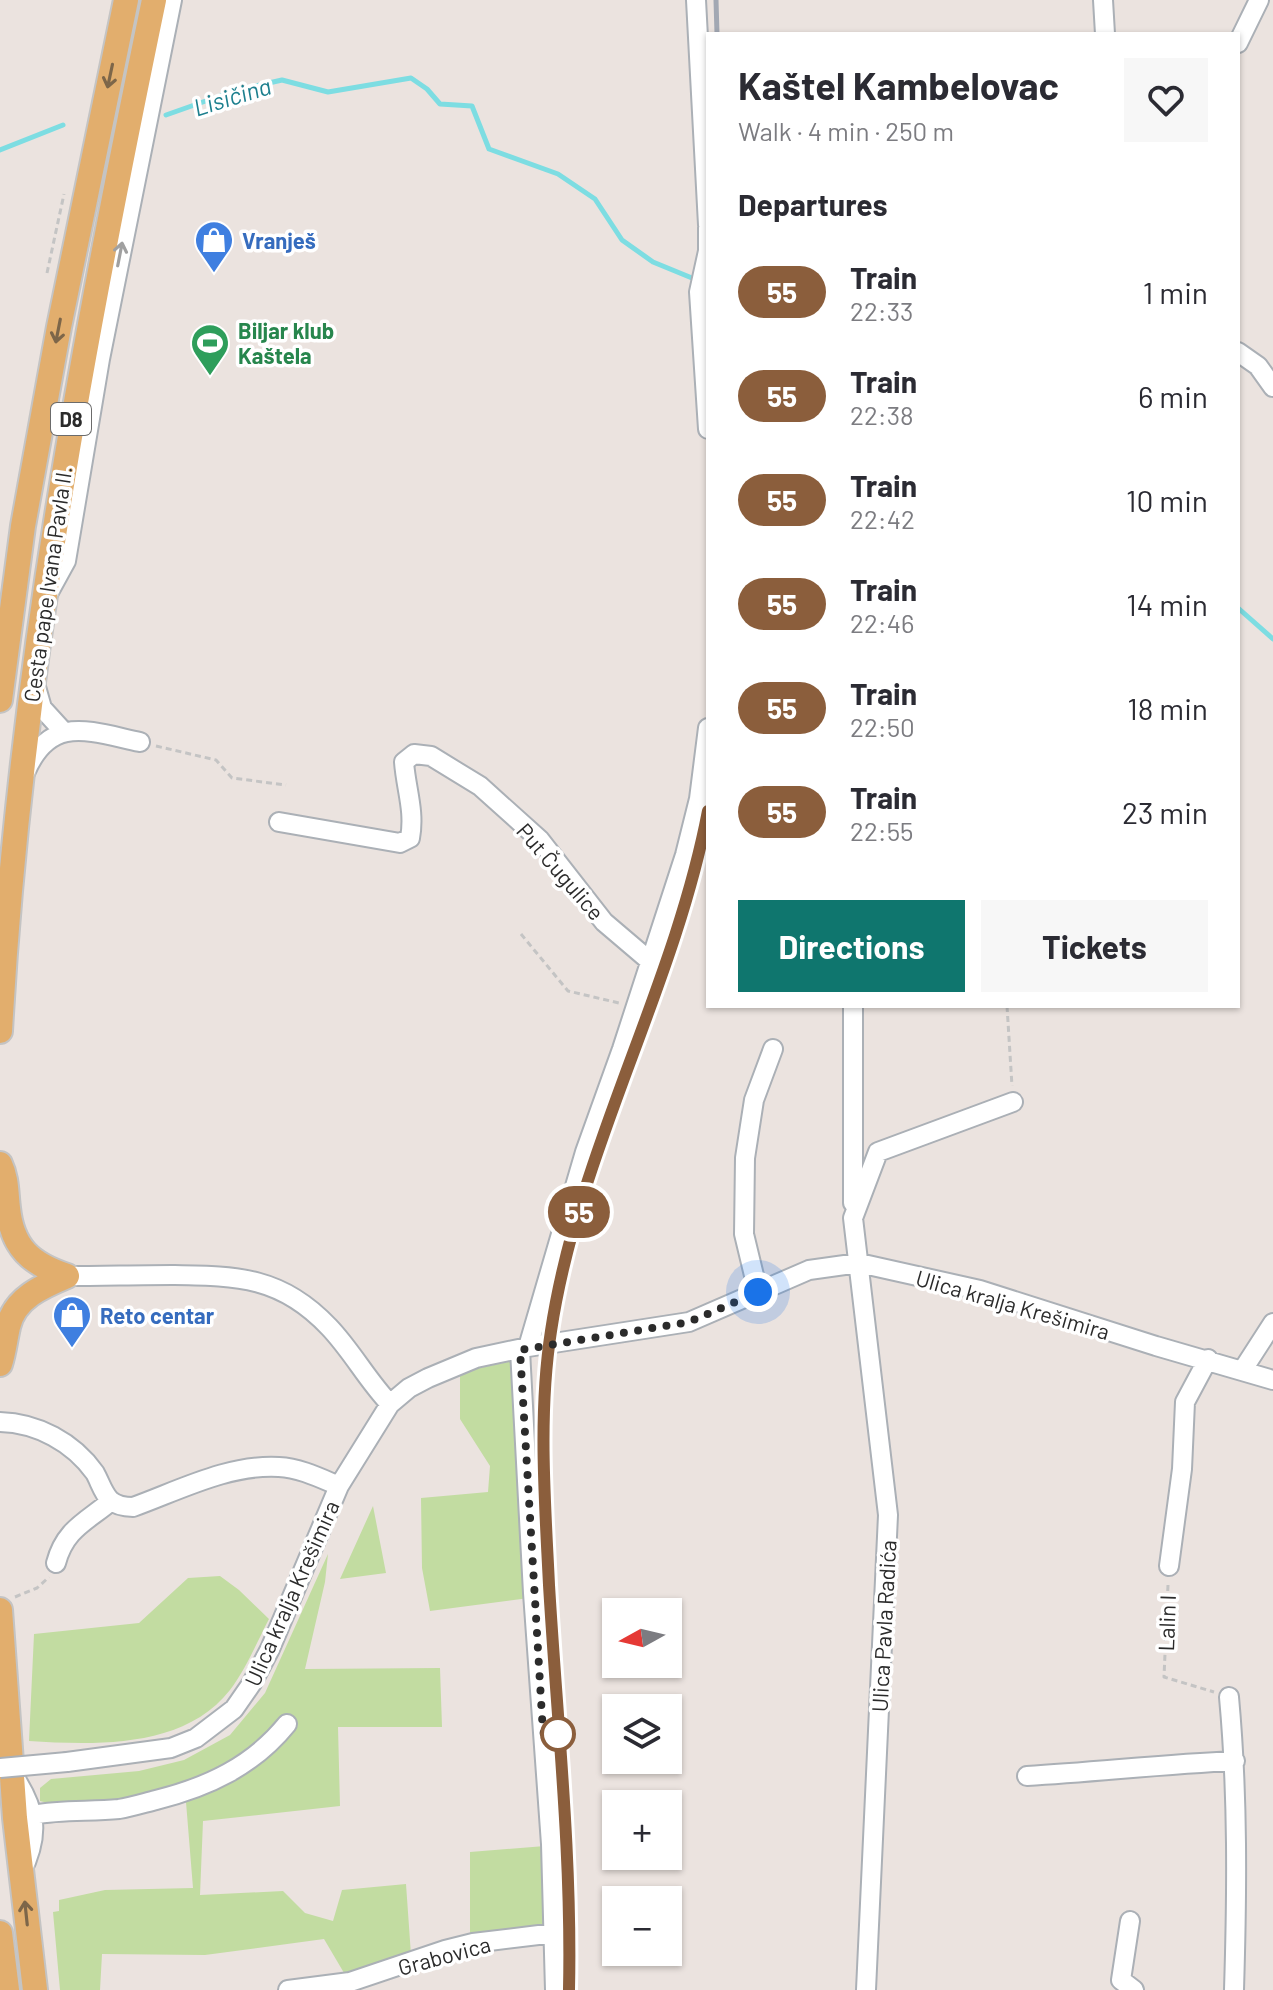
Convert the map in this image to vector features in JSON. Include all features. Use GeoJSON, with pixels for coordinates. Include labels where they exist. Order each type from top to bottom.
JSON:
{"type":"FeatureCollection","features":[{"type":"Feature","properties":{"kind":"main road","name":"Cesta pape Ivana Pavla II."},"geometry":{"type":"LineString","coordinates":[[0,700],[29,495],[59,327],[126,0]]}},
{"type":"Feature","properties":{"kind":"main road","name":"Cesta pape Ivana Pavla II."},"geometry":{"type":"LineString","coordinates":[[0,1031],[3,966],[42,600],[71,419],[154,0]]}},
{"type":"Feature","properties":{"kind":"main road"},"geometry":{"type":"LineString","coordinates":[[0,1164],[7,1184],[10,1226],[17,1242],[28,1257],[42,1267],[67,1276]]}},
{"type":"Feature","properties":{"kind":"main road"},"geometry":{"type":"LineString","coordinates":[[0,1364],[8,1324],[15,1310],[43,1286],[67,1276]]}},
{"type":"Feature","properties":{"kind":"main road"},"geometry":{"type":"LineString","coordinates":[[6,1604],[6,1770],[35,1990]]}},
{"type":"Feature","properties":{"kind":"main road"},"geometry":{"type":"LineString","coordinates":[[0,1933],[7,1990]]}},
{"type":"Feature","properties":{"kind":"street"},"geometry":{"type":"LineString","coordinates":[[42,600],[66,561],[103,345],[172,0]]}},
{"type":"Feature","properties":{"kind":"street"},"geometry":{"type":"LineString","coordinates":[[696,0],[706,188]]}},
{"type":"Feature","properties":{"kind":"street"},"geometry":{"type":"LineString","coordinates":[[1103,0],[1105,32]]}},
{"type":"Feature","properties":{"kind":"street"},"geometry":{"type":"LineString","coordinates":[[1240,39],[1259,0]]}},
{"type":"Feature","properties":{"kind":"street"},"geometry":{"type":"LineString","coordinates":[[706,260],[701,284],[706,388]]}},
{"type":"Feature","properties":{"kind":"street"},"geometry":{"type":"LineString","coordinates":[[1240,353],[1258,366],[1273,387]]}},
{"type":"Feature","properties":{"kind":"street"},"geometry":{"type":"LineString","coordinates":[[34,673],[42,708],[63,731]]}},
{"type":"Feature","properties":{"kind":"street"},"geometry":{"type":"LineString","coordinates":[[21,783],[43,744],[63,731],[108,735],[140,742]]}},
{"type":"Feature","properties":{"kind":"street"},"geometry":{"type":"LineString","coordinates":[[555,1990],[555,1933],[533,1593],[524,1348],[567,1208],[651,962],[699,799],[706,744]]}},
{"type":"Feature","properties":{"kind":"street","name":"Put Čugulice"},"geometry":{"type":"LineString","coordinates":[[279,822],[400,843],[410,838],[412,824],[412,803],[405,783],[404,762],[414,754],[431,756],[480,786],[540,840],[604,922],[651,962]]}},
{"type":"Feature","properties":{"kind":"street","name":"Ulica Pavla Radića"},"geometry":{"type":"LineString","coordinates":[[853,1008],[853,1218],[888,1515],[866,1990]]}},
{"type":"Feature","properties":{"kind":"street"},"geometry":{"type":"LineString","coordinates":[[758,1292],[744,1234],[745,1158],[754,1100],[773,1049]]}},
{"type":"Feature","properties":{"kind":"street"},"geometry":{"type":"LineString","coordinates":[[853,1218],[878,1152],[1013,1102]]}},
{"type":"Feature","properties":{"kind":"street","name":"Ulica kralja Krešimira"},"geometry":{"type":"LineString","coordinates":[[6,1770],[171,1748],[196,1738],[234,1709],[270,1649],[339,1486],[390,1404],[409,1388],[450,1367],[476,1358],[689,1322],[809,1270],[859,1263],[980,1290],[1273,1380]]}},
{"type":"Feature","properties":{"kind":"street"},"geometry":{"type":"LineString","coordinates":[[67,1276],[230,1275],[264,1283],[290,1295],[331,1328],[390,1404]]}},
{"type":"Feature","properties":{"kind":"street"},"geometry":{"type":"LineString","coordinates":[[1242,1371],[1273,1323]]}},
{"type":"Feature","properties":{"kind":"street","name":"Lalin I"},"geometry":{"type":"LineString","coordinates":[[1169,1566],[1182,1469],[1185,1402],[1208,1359]]}},
{"type":"Feature","properties":{"kind":"street"},"geometry":{"type":"LineString","coordinates":[[0,1422],[20,1423],[40,1429],[59,1440],[94,1471],[111,1501],[71,1531],[60,1548],[56,1563]]}},
{"type":"Feature","properties":{"kind":"street","name":"Ulica kralja Krešimira"},"geometry":{"type":"LineString","coordinates":[[111,1501],[133,1507],[228,1472],[279,1467],[300,1470],[339,1486]]}},
{"type":"Feature","properties":{"kind":"street"},"geometry":{"type":"LineString","coordinates":[[1229,1697],[1235,1761],[1237,1866],[1234,1990]]}},
{"type":"Feature","properties":{"kind":"street"},"geometry":{"type":"LineString","coordinates":[[33,1815],[52,1811],[122,1809],[185,1793],[229,1774],[269,1746],[287,1724]]}},
{"type":"Feature","properties":{"kind":"street"},"geometry":{"type":"LineString","coordinates":[[1027,1776],[1114,1771],[1155,1764],[1235,1761]]}},
{"type":"Feature","properties":{"kind":"street"},"geometry":{"type":"LineString","coordinates":[[6,1770],[27,1796],[33,1815],[34,1841],[21,1873]]}},
{"type":"Feature","properties":{"kind":"street"},"geometry":{"type":"LineString","coordinates":[[1130,1921],[1121,1980],[1134,1990]]}},
{"type":"Feature","properties":{"kind":"street","name":"Grabovica"},"geometry":{"type":"LineString","coordinates":[[288,1990],[350,1982],[473,1943],[555,1933]]}},
{"type":"Feature","properties":{"kind":"path"},"geometry":{"type":"LineString","coordinates":[[140,742],[216,760],[232,778],[286,785]]}},
{"type":"Feature","properties":{"kind":"path"},"geometry":{"type":"LineString","coordinates":[[521,934],[568,991],[635,1007]]}},
{"type":"Feature","properties":{"kind":"path"},"geometry":{"type":"LineString","coordinates":[[1007,1008],[1013,1102]]}},
{"type":"Feature","properties":{"kind":"path","name":"Lalin I"},"geometry":{"type":"LineString","coordinates":[[1169,1566],[1164,1677],[1229,1697]]}},
{"type":"Feature","properties":{"kind":"path"},"geometry":{"type":"LineString","coordinates":[[6,1604],[37,1588]]}},
{"type":"Feature","properties":{"kind":"green space"},"geometry":{"type":"Polygon","coordinates":[[[512,1361],[529,1598],[430,1611],[422,1568],[421,1498],[488,1492],[490,1466],[460,1419],[460,1372],[512,1361]]]}},
{"type":"Feature","properties":{"kind":"green space"},"geometry":{"type":"Polygon","coordinates":[[[373,1506],[386,1573],[340,1579],[373,1506]]]}},
{"type":"Feature","properties":{"kind":"green space"},"geometry":{"type":"Polygon","coordinates":[[[328,1554],[325,1582],[305,1669],[440,1668],[442,1727],[338,1727],[340,1806],[203,1821],[200,1895],[283,1891],[305,1913],[333,1921],[342,1890],[406,1884],[411,1955],[347,1978],[324,1939],[205,1955],[102,1954],[100,1990],[60,1990],[53,1912],[59,1911],[59,1900],[105,1890],[193,1888],[186,1802],[102,1817],[40,1801],[40,1788],[51,1779],[139,1771],[184,1760],[230,1735],[265,1693],[328,1554]]]}},
{"type":"Feature","properties":{"kind":"green space"},"geometry":{"type":"Polygon","coordinates":[[[220,1576],[269,1619],[236,1682],[211,1709],[164,1733],[137,1739],[82,1743],[29,1741],[34,1634],[139,1623],[188,1578],[220,1576]]]}},
{"type":"Feature","properties":{"kind":"green space"},"geometry":{"type":"Polygon","coordinates":[[[545,1846],[548,1925],[470,1936],[470,1852],[545,1846]]]}},
{"type":"Feature","properties":{"kind":"waterway","name":"Lisičina"},"geometry":{"type":"LineString","coordinates":[[166,115],[234,91],[282,80],[328,92],[411,78],[427,89],[440,104],[472,106],[489,149],[558,174],[595,199],[622,240],[653,262],[692,278]]}},
{"type":"Feature","properties":{"kind":"waterway","name":"Lisičina"},"geometry":{"type":"LineString","coordinates":[[0,150],[63,125]]}},
{"type":"Feature","properties":{"kind":"waterway","name":"Lisičina"},"geometry":{"type":"LineString","coordinates":[[1240,610],[1273,639]]}},
{"type":"Feature","properties":{"kind":"railway"},"geometry":{"type":"LineString","coordinates":[[716,0],[717,32]]}},
{"type":"Feature","properties":{"kind":"railway"},"geometry":{"type":"LineString","coordinates":[[569,1990],[566,1836],[544,1486],[543,1424],[547,1362],[564,1264],[583,1199],[673,942],[706,820]]}},
{"type":"Feature","properties":{"kind":"train","name":"55"},"geometry":{"type":"LineString","coordinates":[[569,1990],[565,1823],[543,1466],[547,1364],[559,1286],[587,1184],[681,918],[706,820]]}},
{"type":"Feature","properties":{"kind":"place","name":"Vranješ"},"geometry":{"type":"Point","coordinates":[214,274]}},
{"type":"Feature","properties":{"kind":"place","name":"Biljar klub Kaštela"},"geometry":{"type":"Point","coordinates":[210,377]}},
{"type":"Feature","properties":{"kind":"place","name":"Reto centar"},"geometry":{"type":"Point","coordinates":[72,1349]}},
{"type":"Feature","properties":{"kind":"route"},"geometry":{"type":"LineString","coordinates":[[558,1734],[543,1733],[520,1350],[689,1322],[758,1292]]}}]}
